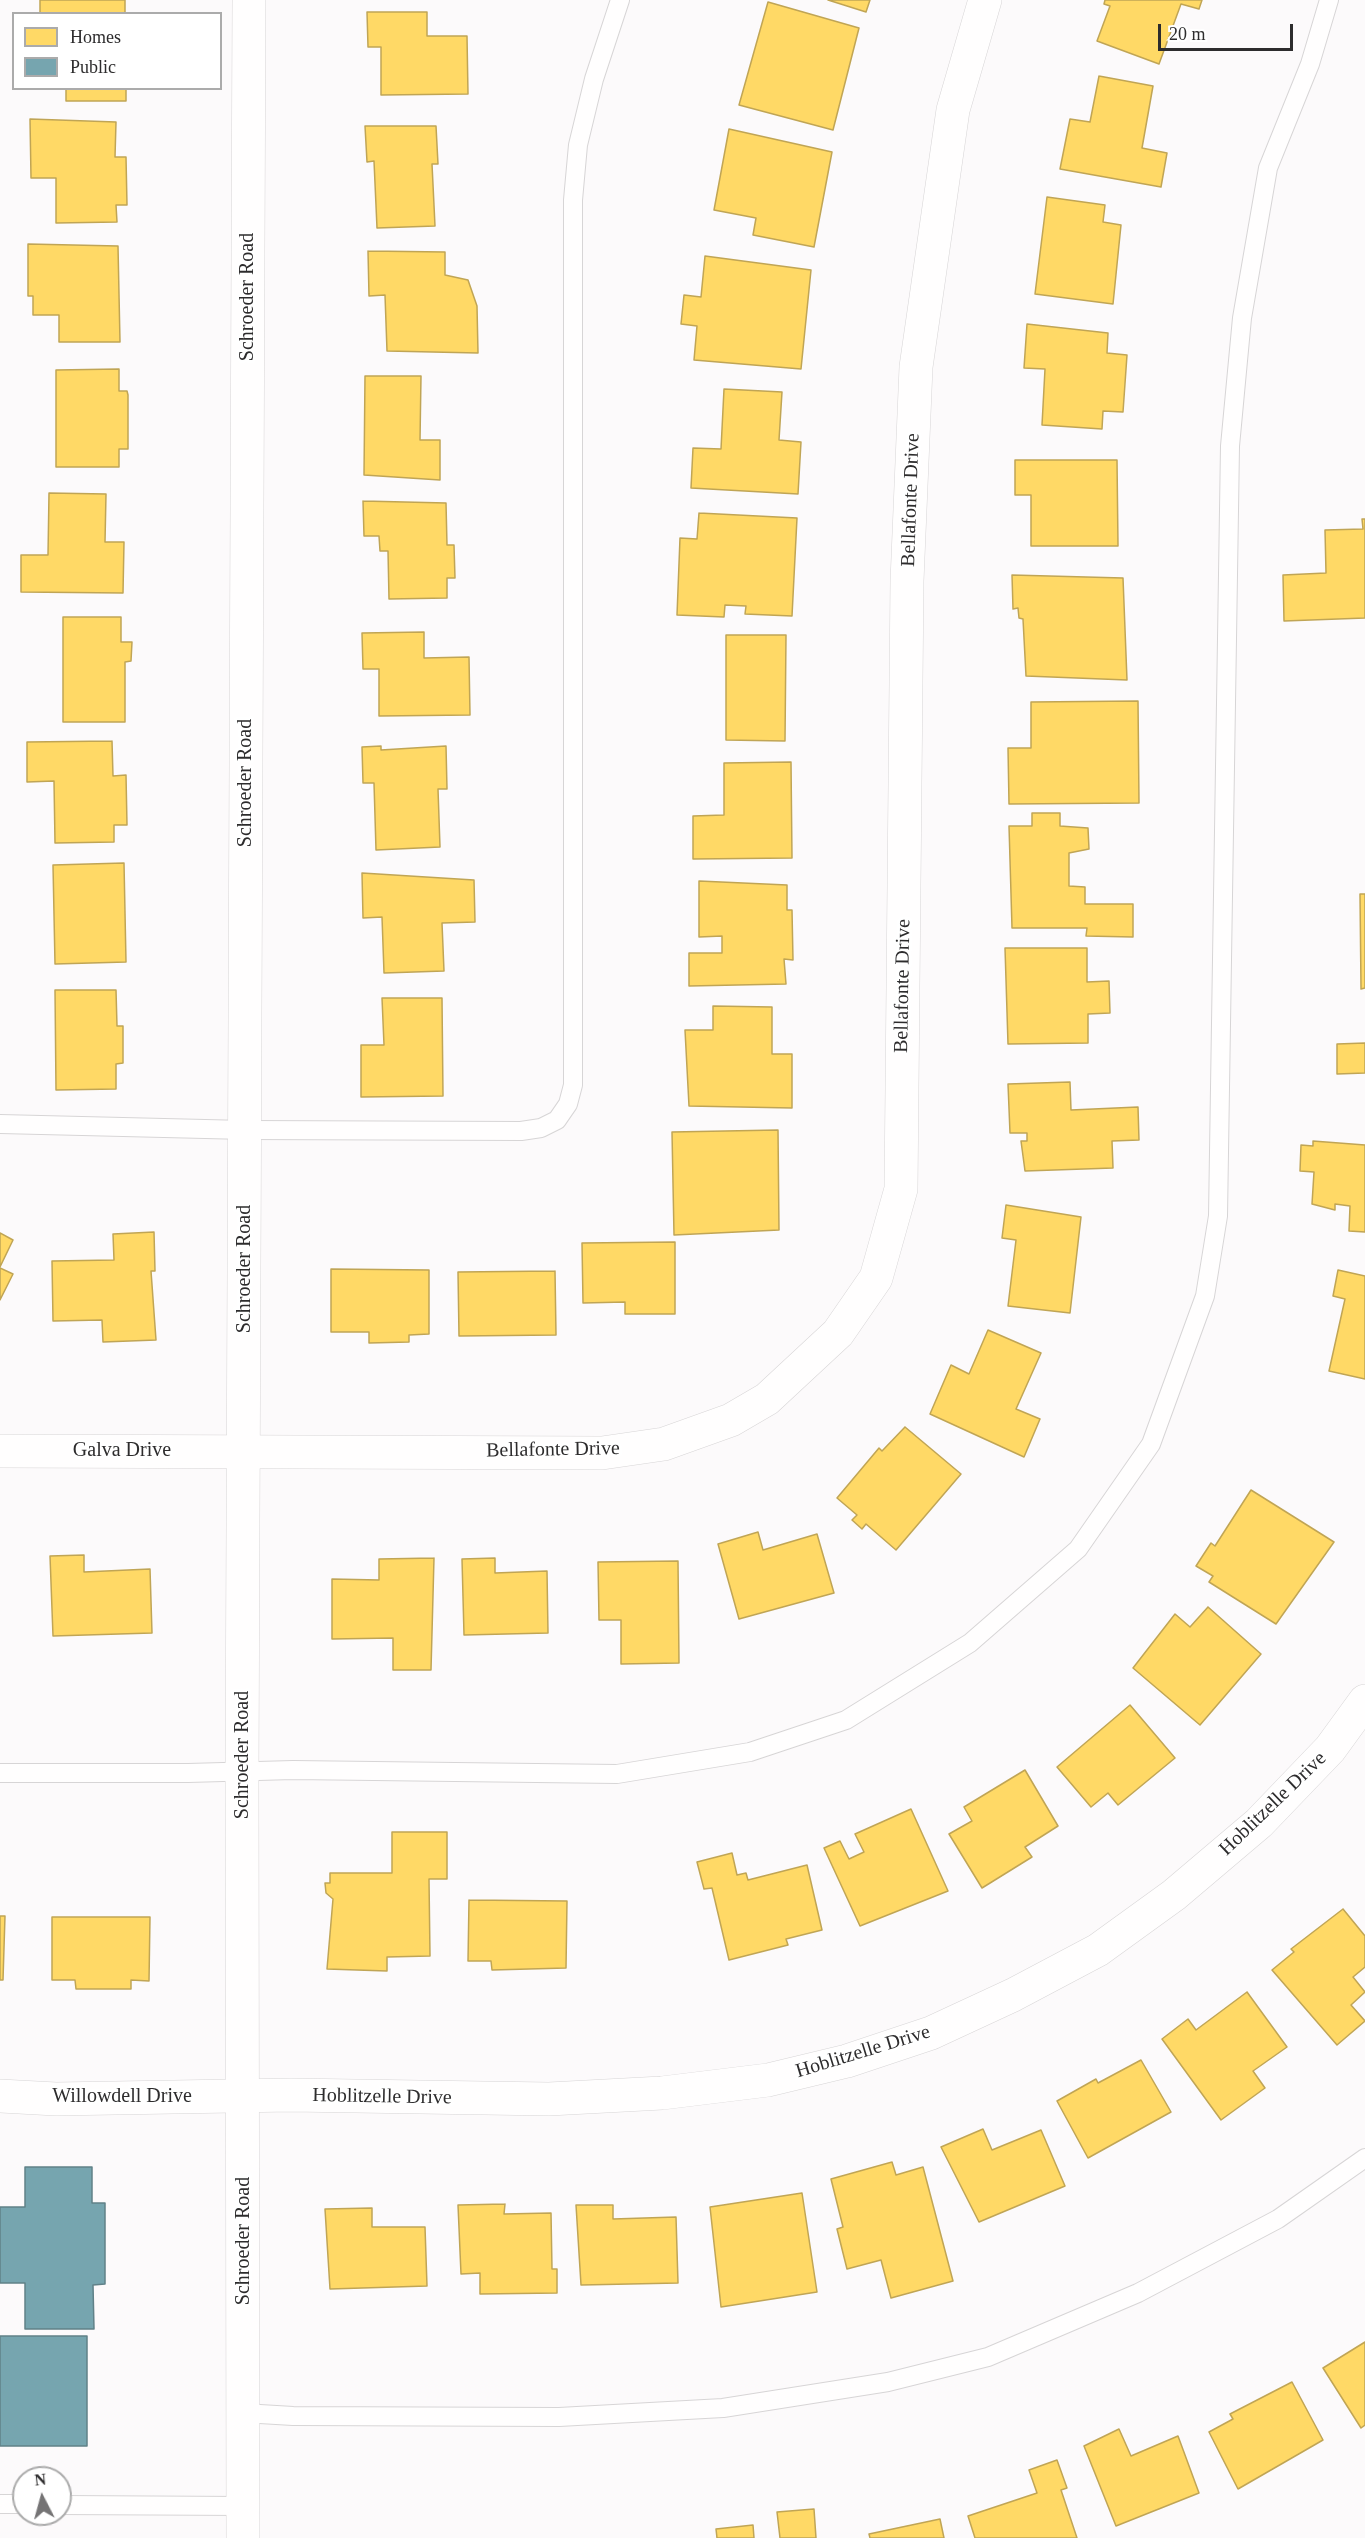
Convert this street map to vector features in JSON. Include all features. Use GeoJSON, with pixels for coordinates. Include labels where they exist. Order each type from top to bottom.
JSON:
{"type":"FeatureCollection","features":[{"type":"Feature","properties":{"kind":"street","name":"Schroeder Road"},"geometry":{"type":"LineString","coordinates":[[243,2522],[242,1773],[249,0]]}},
{"type":"Feature","properties":{"kind":"street","name":"Bellafonte Drive"},"geometry":{"type":"LineString","coordinates":[[244,1450],[602,1453],[664,1444],[731,1420],[766,1399],[838,1333],[876,1278],[901,1189],[907,581],[916,367],[953,110],[985,0]]}},
{"type":"Feature","properties":{"kind":"street","name":"Galva Drive"},"geometry":{"type":"LineString","coordinates":[[0,1450],[244,1450]]}},
{"type":"Feature","properties":{"kind":"street","name":"Hoblitzelle Drive"},"geometry":{"type":"LineString","coordinates":[[244,2095],[549,2099],[662,2094],[768,2080],[848,2061],[931,2033],[1013,1995],[1098,1950],[1174,1895],[1259,1823],[1330,1749],[1365,1701]]}},
{"type":"Feature","properties":{"kind":"street","name":"Willowdell Drive"},"geometry":{"type":"LineString","coordinates":[[0,2096],[56,2099],[244,2095]]}},
{"type":"Feature","properties":{"kind":"lane"},"geometry":{"type":"LineString","coordinates":[[0,1124],[246,1130],[520,1131],[541,1128],[557,1120],[568,1104],[573,1085],[573,200],[580,134],[594,79],[620,0]]}},
{"type":"Feature","properties":{"kind":"lane"},"geometry":{"type":"LineString","coordinates":[[0,1773],[242,1773],[293,1770],[617,1774],[750,1752],[846,1720],[970,1643],[1078,1549],[1151,1444],[1205,1296],[1218,1216],[1230,446],[1242,318],[1268,168],[1310,64],[1329,0]]}},
{"type":"Feature","properties":{"kind":"lane"},"geometry":{"type":"LineString","coordinates":[[243,2413],[293,2416],[559,2417],[723,2408],[888,2382],[988,2356],[1138,2293],[1278,2219],[1365,2158]]}},
{"type":"Feature","properties":{"kind":"lane"},"geometry":{"type":"LineString","coordinates":[[72,2506],[243,2522]]}},
{"type":"Feature","properties":{"kind":"building: Homes"},"geometry":{"type":"Polygon","coordinates":[[[40,0],[125,0],[125,12],[40,12],[40,0]]]}},
{"type":"Feature","properties":{"kind":"building: Homes"},"geometry":{"type":"Polygon","coordinates":[[[828,0],[870,0],[866,12],[828,0]]]}},
{"type":"Feature","properties":{"kind":"building: Homes"},"geometry":{"type":"Polygon","coordinates":[[[1105,0],[1202,0],[1199,9],[1181,4],[1159,64],[1097,41],[1110,6],[1104,4],[1105,0]]]}},
{"type":"Feature","properties":{"kind":"building: Homes"},"geometry":{"type":"Polygon","coordinates":[[[768,2],[859,28],[833,130],[739,105],[768,2]]]}},
{"type":"Feature","properties":{"kind":"building: Homes"},"geometry":{"type":"Polygon","coordinates":[[[367,12],[427,12],[427,36],[467,36],[468,94],[381,95],[381,47],[368,47],[367,12]]]}},
{"type":"Feature","properties":{"kind":"building: Homes"},"geometry":{"type":"Polygon","coordinates":[[[1099,76],[1153,86],[1142,148],[1167,153],[1161,187],[1060,169],[1070,119],[1090,122],[1099,76]]]}},
{"type":"Feature","properties":{"kind":"building: Homes"},"geometry":{"type":"Polygon","coordinates":[[[66,90],[126,90],[126,101],[66,101],[66,90]]]}},
{"type":"Feature","properties":{"kind":"building: Homes"},"geometry":{"type":"Polygon","coordinates":[[[30,119],[116,122],[115,157],[126,157],[127,205],[116,205],[117,222],[56,223],[56,178],[31,178],[30,119]]]}},
{"type":"Feature","properties":{"kind":"building: Homes"},"geometry":{"type":"Polygon","coordinates":[[[365,126],[436,126],[438,164],[432,164],[435,226],[377,228],[374,161],[367,162],[365,126]]]}},
{"type":"Feature","properties":{"kind":"building: Homes"},"geometry":{"type":"Polygon","coordinates":[[[729,129],[832,152],[814,247],[753,235],[756,218],[714,210],[729,129]]]}},
{"type":"Feature","properties":{"kind":"building: Homes"},"geometry":{"type":"Polygon","coordinates":[[[1047,197],[1105,205],[1103,222],[1121,225],[1113,304],[1035,294],[1047,197]]]}},
{"type":"Feature","properties":{"kind":"building: Homes"},"geometry":{"type":"Polygon","coordinates":[[[28,244],[118,246],[120,342],[59,342],[59,315],[33,315],[33,296],[28,296],[28,244]]]}},
{"type":"Feature","properties":{"kind":"building: Homes"},"geometry":{"type":"Polygon","coordinates":[[[368,251],[445,252],[445,275],[468,280],[477,306],[478,353],[387,351],[385,295],[369,296],[368,251]]]}},
{"type":"Feature","properties":{"kind":"building: Homes"},"geometry":{"type":"Polygon","coordinates":[[[705,256],[811,270],[801,369],[694,360],[697,326],[681,324],[684,295],[701,297],[705,256]]]}},
{"type":"Feature","properties":{"kind":"building: Homes"},"geometry":{"type":"Polygon","coordinates":[[[1027,324],[1108,333],[1107,353],[1127,355],[1123,412],[1103,411],[1102,429],[1042,425],[1045,369],[1024,368],[1027,324]]]}},
{"type":"Feature","properties":{"kind":"building: Homes"},"geometry":{"type":"Polygon","coordinates":[[[119,369],[119,391],[127,391],[128,395],[128,449],[119,449],[119,467],[56,467],[56,370],[119,369]]]}},
{"type":"Feature","properties":{"kind":"building: Homes"},"geometry":{"type":"Polygon","coordinates":[[[365,376],[421,376],[420,440],[440,440],[440,480],[364,475],[365,376]]]}},
{"type":"Feature","properties":{"kind":"building: Homes"},"geometry":{"type":"Polygon","coordinates":[[[724,389],[782,392],[779,440],[801,442],[798,494],[691,488],[693,448],[721,449],[724,389]]]}},
{"type":"Feature","properties":{"kind":"building: Homes"},"geometry":{"type":"Polygon","coordinates":[[[1015,460],[1117,460],[1118,546],[1031,546],[1031,495],[1015,495],[1015,460]]]}},
{"type":"Feature","properties":{"kind":"building: Homes"},"geometry":{"type":"Polygon","coordinates":[[[49,493],[106,494],[105,542],[124,542],[123,593],[21,592],[21,555],[48,555],[49,493]]]}},
{"type":"Feature","properties":{"kind":"building: Homes"},"geometry":{"type":"Polygon","coordinates":[[[363,501],[446,503],[447,545],[454,545],[455,578],[447,578],[447,598],[389,599],[388,551],[380,551],[379,536],[364,536],[363,501]]]}},
{"type":"Feature","properties":{"kind":"building: Homes"},"geometry":{"type":"Polygon","coordinates":[[[699,513],[797,518],[792,616],[745,614],[746,606],[725,605],[724,617],[677,615],[680,538],[697,539],[699,513]]]}},
{"type":"Feature","properties":{"kind":"building: Homes"},"geometry":{"type":"Polygon","coordinates":[[[1362,519],[1365,519],[1365,618],[1284,621],[1283,575],[1326,573],[1325,530],[1363,529],[1362,519]]]}},
{"type":"Feature","properties":{"kind":"building: Homes"},"geometry":{"type":"Polygon","coordinates":[[[1012,575],[1123,578],[1127,680],[1026,676],[1023,619],[1019,618],[1018,608],[1013,609],[1012,575]]]}},
{"type":"Feature","properties":{"kind":"building: Homes"},"geometry":{"type":"Polygon","coordinates":[[[63,617],[121,617],[121,642],[132,642],[131,661],[125,662],[125,722],[63,722],[63,617]]]}},
{"type":"Feature","properties":{"kind":"building: Homes"},"geometry":{"type":"Polygon","coordinates":[[[424,632],[424,658],[469,657],[470,715],[379,716],[379,669],[363,669],[362,633],[424,632]]]}},
{"type":"Feature","properties":{"kind":"building: Homes"},"geometry":{"type":"Polygon","coordinates":[[[726,635],[786,635],[785,741],[726,740],[726,635]]]}},
{"type":"Feature","properties":{"kind":"building: Homes"},"geometry":{"type":"Polygon","coordinates":[[[1138,701],[1139,803],[1009,804],[1008,748],[1031,748],[1031,702],[1138,701]]]}},
{"type":"Feature","properties":{"kind":"building: Homes"},"geometry":{"type":"Polygon","coordinates":[[[112,741],[113,776],[126,775],[127,825],[114,825],[114,842],[55,843],[54,781],[27,782],[27,742],[112,741]]]}},
{"type":"Feature","properties":{"kind":"building: Homes"},"geometry":{"type":"Polygon","coordinates":[[[381,746],[381,750],[446,746],[447,789],[438,789],[440,847],[376,850],[374,783],[363,783],[362,747],[381,746]]]}},
{"type":"Feature","properties":{"kind":"building: Homes"},"geometry":{"type":"Polygon","coordinates":[[[791,762],[792,858],[693,859],[693,816],[724,815],[724,763],[791,762]]]}},
{"type":"Feature","properties":{"kind":"building: Homes"},"geometry":{"type":"Polygon","coordinates":[[[1032,813],[1060,813],[1060,826],[1088,828],[1089,849],[1069,853],[1069,886],[1085,887],[1085,904],[1133,904],[1133,937],[1086,936],[1087,928],[1012,928],[1009,826],[1032,826],[1032,813]]]}},
{"type":"Feature","properties":{"kind":"building: Homes"},"geometry":{"type":"Polygon","coordinates":[[[124,863],[126,962],[55,964],[53,865],[124,863]]]}},
{"type":"Feature","properties":{"kind":"building: Homes"},"geometry":{"type":"Polygon","coordinates":[[[362,873],[474,880],[475,922],[442,923],[444,971],[384,973],[382,917],[363,918],[362,873]]]}},
{"type":"Feature","properties":{"kind":"building: Homes"},"geometry":{"type":"Polygon","coordinates":[[[699,881],[787,885],[787,910],[792,910],[793,960],[784,959],[786,984],[689,986],[689,953],[722,953],[722,936],[699,937],[699,881]]]}},
{"type":"Feature","properties":{"kind":"building: Homes"},"geometry":{"type":"Polygon","coordinates":[[[1360,894],[1365,894],[1365,988],[1361,989],[1360,894]]]}},
{"type":"Feature","properties":{"kind":"building: Homes"},"geometry":{"type":"Polygon","coordinates":[[[1005,948],[1087,948],[1087,982],[1109,981],[1110,1013],[1088,1014],[1088,1043],[1008,1044],[1005,948]]]}},
{"type":"Feature","properties":{"kind":"building: Homes"},"geometry":{"type":"Polygon","coordinates":[[[55,990],[116,990],[117,1026],[123,1026],[123,1063],[116,1064],[116,1089],[56,1090],[55,990]]]}},
{"type":"Feature","properties":{"kind":"building: Homes"},"geometry":{"type":"Polygon","coordinates":[[[382,998],[442,998],[443,1096],[361,1097],[361,1045],[384,1045],[382,998]]]}},
{"type":"Feature","properties":{"kind":"building: Homes"},"geometry":{"type":"Polygon","coordinates":[[[713,1006],[772,1007],[772,1054],[792,1054],[792,1108],[689,1106],[685,1030],[713,1030],[713,1006]]]}},
{"type":"Feature","properties":{"kind":"building: Homes"},"geometry":{"type":"Polygon","coordinates":[[[1365,1043],[1365,1073],[1337,1074],[1337,1044],[1365,1043]]]}},
{"type":"Feature","properties":{"kind":"building: Homes"},"geometry":{"type":"Polygon","coordinates":[[[1070,1082],[1071,1110],[1138,1107],[1139,1140],[1112,1141],[1113,1168],[1025,1171],[1021,1141],[1027,1141],[1027,1133],[1010,1133],[1008,1084],[1070,1082]]]}},
{"type":"Feature","properties":{"kind":"building: Homes"},"geometry":{"type":"Polygon","coordinates":[[[778,1130],[779,1230],[674,1235],[672,1132],[778,1130]]]}},
{"type":"Feature","properties":{"kind":"building: Homes"},"geometry":{"type":"Polygon","coordinates":[[[1313,1141],[1365,1145],[1365,1232],[1349,1231],[1350,1206],[1335,1204],[1335,1210],[1312,1204],[1314,1172],[1300,1171],[1301,1145],[1313,1146],[1313,1141]]]}},
{"type":"Feature","properties":{"kind":"building: Homes"},"geometry":{"type":"Polygon","coordinates":[[[1006,1205],[1081,1217],[1070,1313],[1008,1306],[1016,1240],[1002,1238],[1006,1205]]]}},
{"type":"Feature","properties":{"kind":"building: Homes"},"geometry":{"type":"Polygon","coordinates":[[[154,1232],[155,1271],[151,1271],[156,1340],[103,1342],[102,1320],[53,1321],[52,1261],[114,1260],[113,1234],[154,1232]]]}},
{"type":"Feature","properties":{"kind":"building: Homes"},"geometry":{"type":"Polygon","coordinates":[[[0,1233],[13,1240],[0,1267],[0,1233]]]}},
{"type":"Feature","properties":{"kind":"building: Homes"},"geometry":{"type":"Polygon","coordinates":[[[675,1242],[675,1314],[625,1314],[625,1302],[583,1303],[582,1243],[675,1242]]]}},
{"type":"Feature","properties":{"kind":"building: Homes"},"geometry":{"type":"Polygon","coordinates":[[[0,1268],[13,1274],[0,1300],[0,1268]]]}},
{"type":"Feature","properties":{"kind":"building: Homes"},"geometry":{"type":"Polygon","coordinates":[[[331,1269],[429,1270],[429,1334],[409,1335],[409,1342],[369,1343],[369,1332],[331,1332],[331,1269]]]}},
{"type":"Feature","properties":{"kind":"building: Homes"},"geometry":{"type":"Polygon","coordinates":[[[1338,1270],[1365,1276],[1365,1379],[1329,1371],[1345,1299],[1333,1296],[1338,1270]]]}},
{"type":"Feature","properties":{"kind":"building: Homes"},"geometry":{"type":"Polygon","coordinates":[[[555,1271],[556,1335],[459,1336],[458,1272],[555,1271]]]}},
{"type":"Feature","properties":{"kind":"building: Homes"},"geometry":{"type":"Polygon","coordinates":[[[988,1330],[1041,1353],[1016,1409],[1040,1419],[1024,1457],[930,1414],[951,1365],[969,1374],[988,1330]]]}},
{"type":"Feature","properties":{"kind":"building: Homes"},"geometry":{"type":"Polygon","coordinates":[[[905,1427],[961,1474],[896,1550],[866,1524],[862,1529],[852,1520],[857,1515],[837,1498],[879,1448],[882,1451],[905,1427]]]}},
{"type":"Feature","properties":{"kind":"building: Homes"},"geometry":{"type":"Polygon","coordinates":[[[1251,1490],[1334,1542],[1276,1624],[1209,1582],[1213,1576],[1196,1566],[1211,1543],[1215,1546],[1251,1490]]]}},
{"type":"Feature","properties":{"kind":"building: Homes"},"geometry":{"type":"Polygon","coordinates":[[[758,1532],[763,1550],[817,1534],[834,1593],[739,1619],[718,1544],[758,1532]]]}},
{"type":"Feature","properties":{"kind":"building: Homes"},"geometry":{"type":"Polygon","coordinates":[[[84,1555],[84,1572],[150,1569],[152,1633],[53,1636],[50,1556],[84,1555]]]}},
{"type":"Feature","properties":{"kind":"building: Homes"},"geometry":{"type":"Polygon","coordinates":[[[434,1558],[431,1670],[393,1670],[393,1638],[332,1639],[332,1579],[379,1580],[379,1559],[434,1558]]]}},
{"type":"Feature","properties":{"kind":"building: Homes"},"geometry":{"type":"Polygon","coordinates":[[[495,1558],[495,1573],[547,1571],[548,1633],[464,1635],[462,1559],[495,1558]]]}},
{"type":"Feature","properties":{"kind":"building: Homes"},"geometry":{"type":"Polygon","coordinates":[[[678,1561],[679,1663],[621,1664],[621,1620],[599,1620],[598,1562],[678,1561]]]}},
{"type":"Feature","properties":{"kind":"building: Homes"},"geometry":{"type":"Polygon","coordinates":[[[1208,1607],[1261,1654],[1200,1725],[1133,1668],[1175,1614],[1190,1627],[1208,1607]]]}},
{"type":"Feature","properties":{"kind":"building: Homes"},"geometry":{"type":"Polygon","coordinates":[[[1130,1705],[1175,1758],[1118,1805],[1108,1793],[1091,1807],[1057,1767],[1130,1705]]]}},
{"type":"Feature","properties":{"kind":"building: Homes"},"geometry":{"type":"Polygon","coordinates":[[[1025,1770],[1058,1826],[1025,1847],[1032,1857],[982,1888],[949,1834],[972,1821],[964,1807],[1025,1770]]]}},
{"type":"Feature","properties":{"kind":"building: Homes"},"geometry":{"type":"Polygon","coordinates":[[[911,1809],[948,1891],[860,1926],[824,1848],[840,1841],[849,1859],[864,1852],[855,1834],[911,1809]]]}},
{"type":"Feature","properties":{"kind":"building: Homes"},"geometry":{"type":"Polygon","coordinates":[[[392,1832],[447,1832],[447,1879],[429,1879],[430,1956],[387,1957],[387,1971],[327,1969],[333,1899],[326,1893],[325,1883],[330,1883],[330,1873],[392,1873],[392,1832]]]}},
{"type":"Feature","properties":{"kind":"building: Homes"},"geometry":{"type":"Polygon","coordinates":[[[732,1853],[737,1875],[746,1873],[748,1880],[807,1865],[822,1930],[786,1939],[788,1945],[729,1960],[712,1888],[704,1889],[697,1862],[732,1853]]]}},
{"type":"Feature","properties":{"kind":"building: Homes"},"geometry":{"type":"Polygon","coordinates":[[[469,1900],[567,1901],[566,1968],[492,1970],[491,1961],[468,1961],[469,1900]]]}},
{"type":"Feature","properties":{"kind":"building: Homes"},"geometry":{"type":"Polygon","coordinates":[[[1343,1909],[1365,1936],[1365,1967],[1353,1977],[1365,1992],[1351,2005],[1365,2021],[1337,2045],[1272,1970],[1294,1952],[1291,1949],[1343,1909]]]}},
{"type":"Feature","properties":{"kind":"building: Homes"},"geometry":{"type":"Polygon","coordinates":[[[0,1916],[5,1916],[3,1980],[0,1980],[0,1916]]]}},
{"type":"Feature","properties":{"kind":"building: Homes"},"geometry":{"type":"Polygon","coordinates":[[[52,1917],[150,1917],[149,1981],[131,1980],[131,1989],[76,1989],[75,1980],[52,1980],[52,1917]]]}},
{"type":"Feature","properties":{"kind":"building: Homes"},"geometry":{"type":"Polygon","coordinates":[[[1247,1992],[1287,2047],[1253,2071],[1265,2088],[1221,2120],[1162,2039],[1188,2019],[1196,2030],[1247,1992]]]}},
{"type":"Feature","properties":{"kind":"building: Homes"},"geometry":{"type":"Polygon","coordinates":[[[1141,2060],[1171,2112],[1088,2158],[1057,2101],[1096,2079],[1098,2083],[1141,2060]]]}},
{"type":"Feature","properties":{"kind":"building: Homes"},"geometry":{"type":"Polygon","coordinates":[[[983,2129],[992,2150],[1041,2130],[1065,2186],[979,2222],[941,2147],[983,2129]]]}},
{"type":"Feature","properties":{"kind":"building: Homes"},"geometry":{"type":"Polygon","coordinates":[[[892,2162],[896,2175],[923,2167],[953,2281],[891,2298],[881,2260],[847,2269],[837,2229],[843,2227],[831,2179],[892,2162]]]}},
{"type":"Feature","properties":{"kind":"building: Homes"},"geometry":{"type":"Polygon","coordinates":[[[802,2193],[817,2292],[721,2307],[710,2207],[802,2193]]]}},
{"type":"Feature","properties":{"kind":"building: Homes"},"geometry":{"type":"Polygon","coordinates":[[[505,2204],[504,2214],[551,2213],[552,2269],[557,2269],[557,2293],[480,2294],[480,2273],[461,2274],[458,2205],[505,2204]]]}},
{"type":"Feature","properties":{"kind":"building: Homes"},"geometry":{"type":"Polygon","coordinates":[[[576,2205],[613,2205],[613,2219],[676,2217],[678,2283],[581,2285],[576,2205]]]}},
{"type":"Feature","properties":{"kind":"building: Homes"},"geometry":{"type":"Polygon","coordinates":[[[372,2208],[372,2227],[425,2227],[427,2286],[330,2289],[325,2209],[372,2208]]]}},
{"type":"Feature","properties":{"kind":"building: Homes"},"geometry":{"type":"Polygon","coordinates":[[[1365,2342],[1365,2425],[1361,2428],[1323,2368],[1365,2342]]]}},
{"type":"Feature","properties":{"kind":"building: Homes"},"geometry":{"type":"Polygon","coordinates":[[[1292,2382],[1323,2440],[1238,2489],[1209,2432],[1233,2419],[1230,2414],[1292,2382]]]}},
{"type":"Feature","properties":{"kind":"building: Homes"},"geometry":{"type":"Polygon","coordinates":[[[1119,2429],[1131,2456],[1178,2436],[1199,2493],[1116,2526],[1084,2446],[1119,2429]]]}},
{"type":"Feature","properties":{"kind":"building: Homes"},"geometry":{"type":"Polygon","coordinates":[[[1057,2460],[1067,2488],[1061,2490],[1077,2538],[975,2538],[968,2516],[1037,2493],[1029,2470],[1057,2460]]]}},
{"type":"Feature","properties":{"kind":"building: Homes"},"geometry":{"type":"Polygon","coordinates":[[[814,2509],[816,2538],[780,2538],[777,2512],[814,2509]]]}},
{"type":"Feature","properties":{"kind":"building: Homes"},"geometry":{"type":"Polygon","coordinates":[[[940,2519],[944,2538],[870,2538],[869,2534],[940,2519]]]}},
{"type":"Feature","properties":{"kind":"building: Homes"},"geometry":{"type":"Polygon","coordinates":[[[753,2525],[754,2538],[717,2538],[716,2529],[753,2525]]]}},
{"type":"Feature","properties":{"kind":"building: Public"},"geometry":{"type":"Polygon","coordinates":[[[25,2167],[92,2167],[92,2203],[105,2203],[105,2284],[93,2285],[94,2329],[25,2329],[25,2283],[0,2283],[0,2207],[25,2207],[25,2167]]]}},
{"type":"Feature","properties":{"kind":"building: Public"},"geometry":{"type":"Polygon","coordinates":[[[0,2336],[87,2336],[87,2446],[0,2446],[0,2336]]]}}]}
